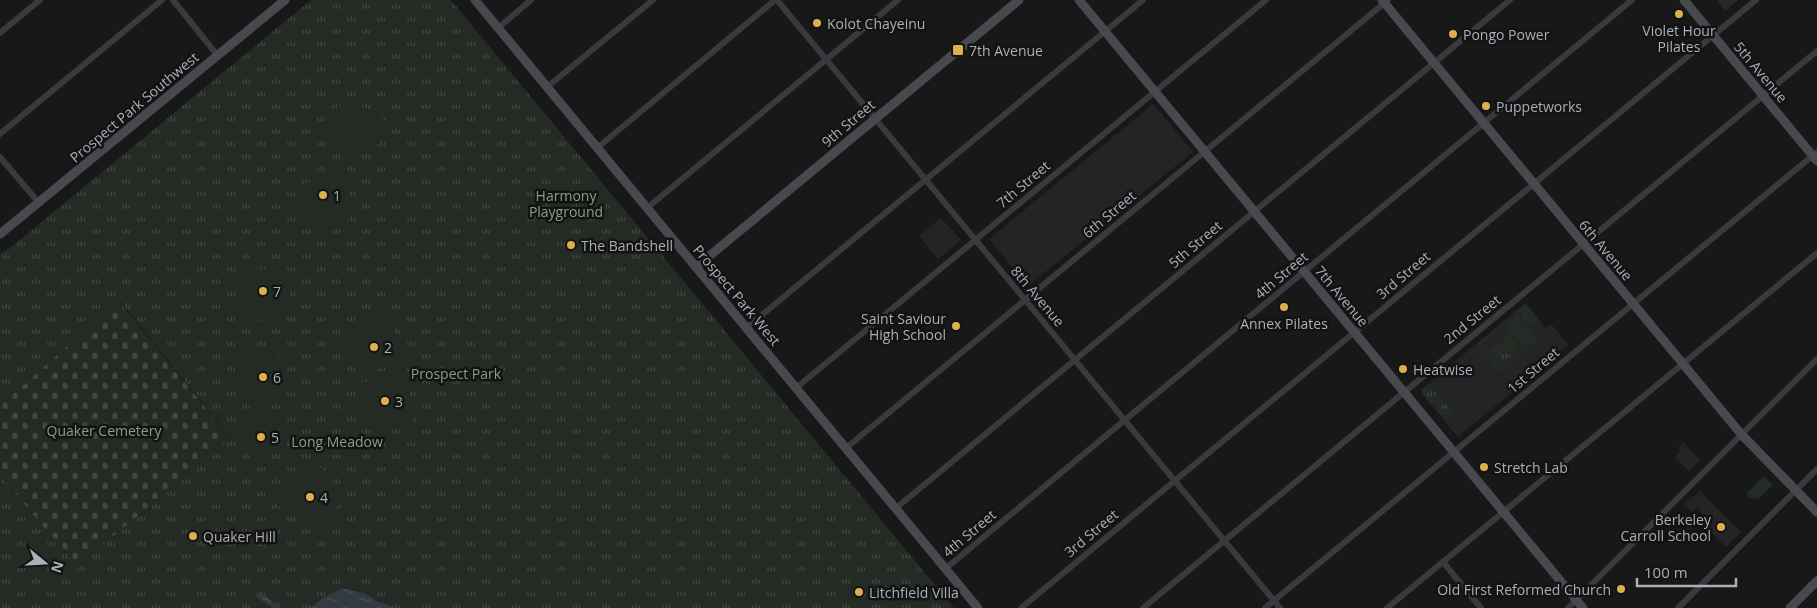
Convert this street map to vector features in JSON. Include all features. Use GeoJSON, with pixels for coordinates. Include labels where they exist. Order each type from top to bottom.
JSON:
{"type":"FeatureCollection","features":[{"type":"Feature","properties":{"kind":"street"},"geometry":{"type":"LineString","coordinates":[[0,33],[40,0]]}},
{"type":"Feature","properties":{"kind":"street"},"geometry":{"type":"LineString","coordinates":[[0,134],[162,0]]}},
{"type":"Feature","properties":{"kind":"street"},"geometry":{"type":"LineString","coordinates":[[173,0],[218,56]]}},
{"type":"Feature","properties":{"kind":"street","name":"Prospect Park Southwest"},"geometry":{"type":"LineString","coordinates":[[0,234],[39,204],[285,0]]}},
{"type":"Feature","properties":{"kind":"street","name":"Prospect Park West"},"geometry":{"type":"LineString","coordinates":[[475,0],[978,608]]}},
{"type":"Feature","properties":{"kind":"street"},"geometry":{"type":"LineString","coordinates":[[498,28],[531,0]]}},
{"type":"Feature","properties":{"kind":"street"},"geometry":{"type":"LineString","coordinates":[[547,87],[653,0]]}},
{"type":"Feature","properties":{"kind":"street"},"geometry":{"type":"LineString","coordinates":[[597,148],[776,0]]}},
{"type":"Feature","properties":{"kind":"street","name":"8th Avenue"},"geometry":{"type":"LineString","coordinates":[[776,0],[1280,608]]}},
{"type":"Feature","properties":{"kind":"street"},"geometry":{"type":"LineString","coordinates":[[647,208],[898,0]]}},
{"type":"Feature","properties":{"kind":"street","name":"9th Street"},"geometry":{"type":"LineString","coordinates":[[696,267],[1018,0]]}},
{"type":"Feature","properties":{"kind":"street","name":"7th Avenue"},"geometry":{"type":"LineString","coordinates":[[1079,0],[1583,608]]}},
{"type":"Feature","properties":{"kind":"street"},"geometry":{"type":"LineString","coordinates":[[746,328],[1143,0]]}},
{"type":"Feature","properties":{"kind":"street","name":"7th Street"},"geometry":{"type":"LineString","coordinates":[[796,388],[1266,0]]}},
{"type":"Feature","properties":{"kind":"street","name":"5th Street"},"geometry":{"type":"LineString","coordinates":[[896,508],[1510,0]]}},
{"type":"Feature","properties":{"kind":"street","name":"4th Street"},"geometry":{"type":"LineString","coordinates":[[946,569],[1632,0]]}},
{"type":"Feature","properties":{"kind":"street","name":"5th Avenue"},"geometry":{"type":"LineString","coordinates":[[1684,0],[1816,156]]}},
{"type":"Feature","properties":{"kind":"street","name":"3rd Street"},"geometry":{"type":"LineString","coordinates":[[1021,608],[1756,0]]}},
{"type":"Feature","properties":{"kind":"street","name":"6th Avenue"},"geometry":{"type":"LineString","coordinates":[[1385,1],[1434,63],[1741,434],[1817,512]]}},
{"type":"Feature","properties":{"kind":"street","name":"6th Street"},"geometry":{"type":"LineString","coordinates":[[846,448],[1385,1]]}},
{"type":"Feature","properties":{"kind":"street","name":"2nd Street"},"geometry":{"type":"LineString","coordinates":[[1143,608],[1817,51]]}},
{"type":"Feature","properties":{"kind":"street"},"geometry":{"type":"LineString","coordinates":[[0,156],[39,204]]}},
{"type":"Feature","properties":{"kind":"street","name":"1st Street"},"geometry":{"type":"LineString","coordinates":[[1265,608],[1633,304],[1816,156]]}},
{"type":"Feature","properties":{"kind":"street"},"geometry":{"type":"LineString","coordinates":[[1387,608],[1817,253]]}},
{"type":"Feature","properties":{"kind":"street"},"geometry":{"type":"LineString","coordinates":[[1568,608],[1817,359]]}},
{"type":"Feature","properties":{"kind":"street"},"geometry":{"type":"LineString","coordinates":[[1678,608],[1817,469]]}},
{"type":"Feature","properties":{"kind":"street"},"geometry":{"type":"LineString","coordinates":[[1443,562],[1481,608]]}},
{"type":"Feature","properties":{"kind":"street"},"geometry":{"type":"LineString","coordinates":[[1790,608],[1817,581]]}},
{"type":"Feature","properties":{"kind":"shaded area"},"geometry":{"type":"Polygon","coordinates":[[[1153,104],[1193,152],[1028,286],[989,239],[1153,104]]]}},
{"type":"Feature","properties":{"kind":"shaded area"},"geometry":{"type":"Polygon","coordinates":[[[941,218],[961,240],[938,259],[919,236],[941,218]]]}},
{"type":"Feature","properties":{"kind":"shaded area"},"geometry":{"type":"Polygon","coordinates":[[[1525,303],[1546,328],[1551,324],[1569,345],[1458,437],[1420,391],[1525,303]]]}},
{"type":"Feature","properties":{"kind":"shaded area"},"geometry":{"type":"Polygon","coordinates":[[[1683,442],[1700,460],[1689,471],[1675,457],[1680,451],[1678,448],[1683,442]]]}},
{"type":"Feature","properties":{"kind":"shaded area","name":"Berkeley Carroll School"},"geometry":{"type":"Polygon","coordinates":[[[1700,491],[1741,532],[1726,547],[1702,523],[1704,520],[1701,516],[1701,510],[1697,506],[1692,512],[1684,504],[1700,491]]]}},
{"type":"Feature","properties":{"kind":"green space","name":"Prospect Park"},"geometry":{"type":"Polygon","coordinates":[[[311,0],[451,0],[954,608],[0,608],[0,476],[77,566],[140,514],[144,515],[145,510],[231,438],[119,300],[0,406],[0,254],[16,243],[311,0]]]}},
{"type":"Feature","properties":{"kind":"green space"},"geometry":{"type":"Polygon","coordinates":[[[1717,0],[1738,0],[1725,11],[1717,0]]]}},
{"type":"Feature","properties":{"kind":"green space"},"geometry":{"type":"Polygon","coordinates":[[[339,106],[370,109],[381,118],[384,124],[383,133],[376,146],[365,151],[347,150],[338,147],[325,136],[323,128],[325,119],[331,111],[339,106]]]}},
{"type":"Feature","properties":{"kind":"green space","name":"1"},"geometry":{"type":"Polygon","coordinates":[[[338,170],[356,211],[346,221],[336,227],[326,229],[316,227],[308,222],[301,213],[297,202],[296,188],[338,170]]]}},
{"type":"Feature","properties":{"kind":"green space","name":"7"},"geometry":{"type":"Polygon","coordinates":[[[252,268],[264,269],[273,273],[281,278],[286,285],[289,293],[289,302],[281,322],[235,318],[240,273],[252,268]]]}},
{"type":"Feature","properties":{"kind":"green space","name":"Quaker Cemetery"},"geometry":{"type":"Polygon","coordinates":[[[118,300],[231,439],[145,510],[144,515],[140,514],[77,566],[0,476],[0,406],[118,300]]]}},
{"type":"Feature","properties":{"kind":"green space"},"geometry":{"type":"Polygon","coordinates":[[[1526,304],[1538,319],[1530,326],[1518,311],[1526,304]]]}},
{"type":"Feature","properties":{"kind":"green space"},"geometry":{"type":"Polygon","coordinates":[[[1516,313],[1518,313],[1538,339],[1498,371],[1477,344],[1516,313]],[[1516,315],[1480,345],[1499,368],[1535,339],[1523,348],[1505,326],[1516,316],[1528,329],[1516,315]]]}},
{"type":"Feature","properties":{"kind":"green space","name":"2"},"geometry":{"type":"Polygon","coordinates":[[[375,314],[388,315],[405,358],[363,374],[349,357],[347,340],[350,332],[356,325],[375,314]]]}},
{"type":"Feature","properties":{"kind":"green space"},"geometry":{"type":"Polygon","coordinates":[[[1509,335],[1520,348],[1499,366],[1488,353],[1509,335]]]}},
{"type":"Feature","properties":{"kind":"green space","name":"6"},"geometry":{"type":"Polygon","coordinates":[[[258,347],[275,353],[285,364],[289,378],[285,396],[239,402],[234,357],[245,349],[258,347]]]}},
{"type":"Feature","properties":{"kind":"green space","name":"3"},"geometry":{"type":"Polygon","coordinates":[[[408,376],[413,421],[389,430],[379,429],[370,424],[364,417],[360,407],[363,382],[408,376]]]}},
{"type":"Feature","properties":{"kind":"green space"},"geometry":{"type":"Polygon","coordinates":[[[1427,386],[1429,389],[1432,387],[1453,413],[1445,420],[1421,392],[1427,386]]]}},
{"type":"Feature","properties":{"kind":"green space","name":"5"},"geometry":{"type":"Polygon","coordinates":[[[273,414],[280,431],[279,439],[275,445],[263,453],[244,451],[241,418],[273,414]]]}},
{"type":"Feature","properties":{"kind":"green space","name":"4"},"geometry":{"type":"Polygon","coordinates":[[[304,462],[315,464],[326,472],[330,476],[337,493],[338,499],[334,513],[321,533],[278,506],[304,462]]]}},
{"type":"Feature","properties":{"kind":"green space"},"geometry":{"type":"Polygon","coordinates":[[[1764,476],[1773,485],[1758,499],[1749,497],[1747,493],[1764,476]]]}},
{"type":"Feature","properties":{"kind":"water"},"geometry":{"type":"Polygon","coordinates":[[[342,588],[366,594],[378,602],[397,608],[310,608],[323,598],[342,588]]]}},
{"type":"Feature","properties":{"kind":"water"},"geometry":{"type":"Polygon","coordinates":[[[257,593],[266,596],[273,603],[279,602],[280,607],[273,608],[257,597],[257,593]]]}},
{"type":"Feature","properties":{"kind":"place","name":"Violet Hour Pilates"},"geometry":{"type":"Point","coordinates":[1679,14]}},
{"type":"Feature","properties":{"kind":"place","name":"Kolot Chayeinu"},"geometry":{"type":"Point","coordinates":[817,23]}},
{"type":"Feature","properties":{"kind":"place","name":"Pongo Power"},"geometry":{"type":"Point","coordinates":[1453,34]}},
{"type":"Feature","properties":{"kind":"place","name":"7th Avenue"},"geometry":{"type":"Point","coordinates":[958,50]}},
{"type":"Feature","properties":{"kind":"place","name":"Puppetworks"},"geometry":{"type":"Point","coordinates":[1486,106]}},
{"type":"Feature","properties":{"kind":"place","name":"1"},"geometry":{"type":"Point","coordinates":[323,195]}},
{"type":"Feature","properties":{"kind":"place","name":"The Bandshell"},"geometry":{"type":"Point","coordinates":[571,245]}},
{"type":"Feature","properties":{"kind":"place","name":"7"},"geometry":{"type":"Point","coordinates":[263,291]}},
{"type":"Feature","properties":{"kind":"place","name":"Annex Pilates"},"geometry":{"type":"Point","coordinates":[1284,307]}},
{"type":"Feature","properties":{"kind":"place","name":"Saint Saviour High School"},"geometry":{"type":"Point","coordinates":[956,326]}},
{"type":"Feature","properties":{"kind":"place","name":"2"},"geometry":{"type":"Point","coordinates":[374,347]}},
{"type":"Feature","properties":{"kind":"place","name":"Heatwise"},"geometry":{"type":"Point","coordinates":[1403,369]}},
{"type":"Feature","properties":{"kind":"place","name":"6"},"geometry":{"type":"Point","coordinates":[263,377]}},
{"type":"Feature","properties":{"kind":"place","name":"3"},"geometry":{"type":"Point","coordinates":[385,401]}},
{"type":"Feature","properties":{"kind":"place","name":"5"},"geometry":{"type":"Point","coordinates":[261,437]}},
{"type":"Feature","properties":{"kind":"place","name":"Stretch Lab"},"geometry":{"type":"Point","coordinates":[1484,467]}},
{"type":"Feature","properties":{"kind":"place","name":"4"},"geometry":{"type":"Point","coordinates":[310,497]}},
{"type":"Feature","properties":{"kind":"place","name":"Berkeley Carroll School"},"geometry":{"type":"Point","coordinates":[1721,527]}},
{"type":"Feature","properties":{"kind":"place","name":"Quaker Hill"},"geometry":{"type":"Point","coordinates":[193,536]}},
{"type":"Feature","properties":{"kind":"place","name":"Old First Reformed Church"},"geometry":{"type":"Point","coordinates":[1621,589]}},
{"type":"Feature","properties":{"kind":"place","name":"Litchfield Villa"},"geometry":{"type":"Point","coordinates":[859,592]}},
{"type":"Feature","properties":{"kind":"park label","name":"Harmony Playground"},"geometry":{"type":"Point","coordinates":[566,204]}},
{"type":"Feature","properties":{"kind":"park label","name":"Long Meadow"},"geometry":{"type":"Point","coordinates":[337,441]}}]}
